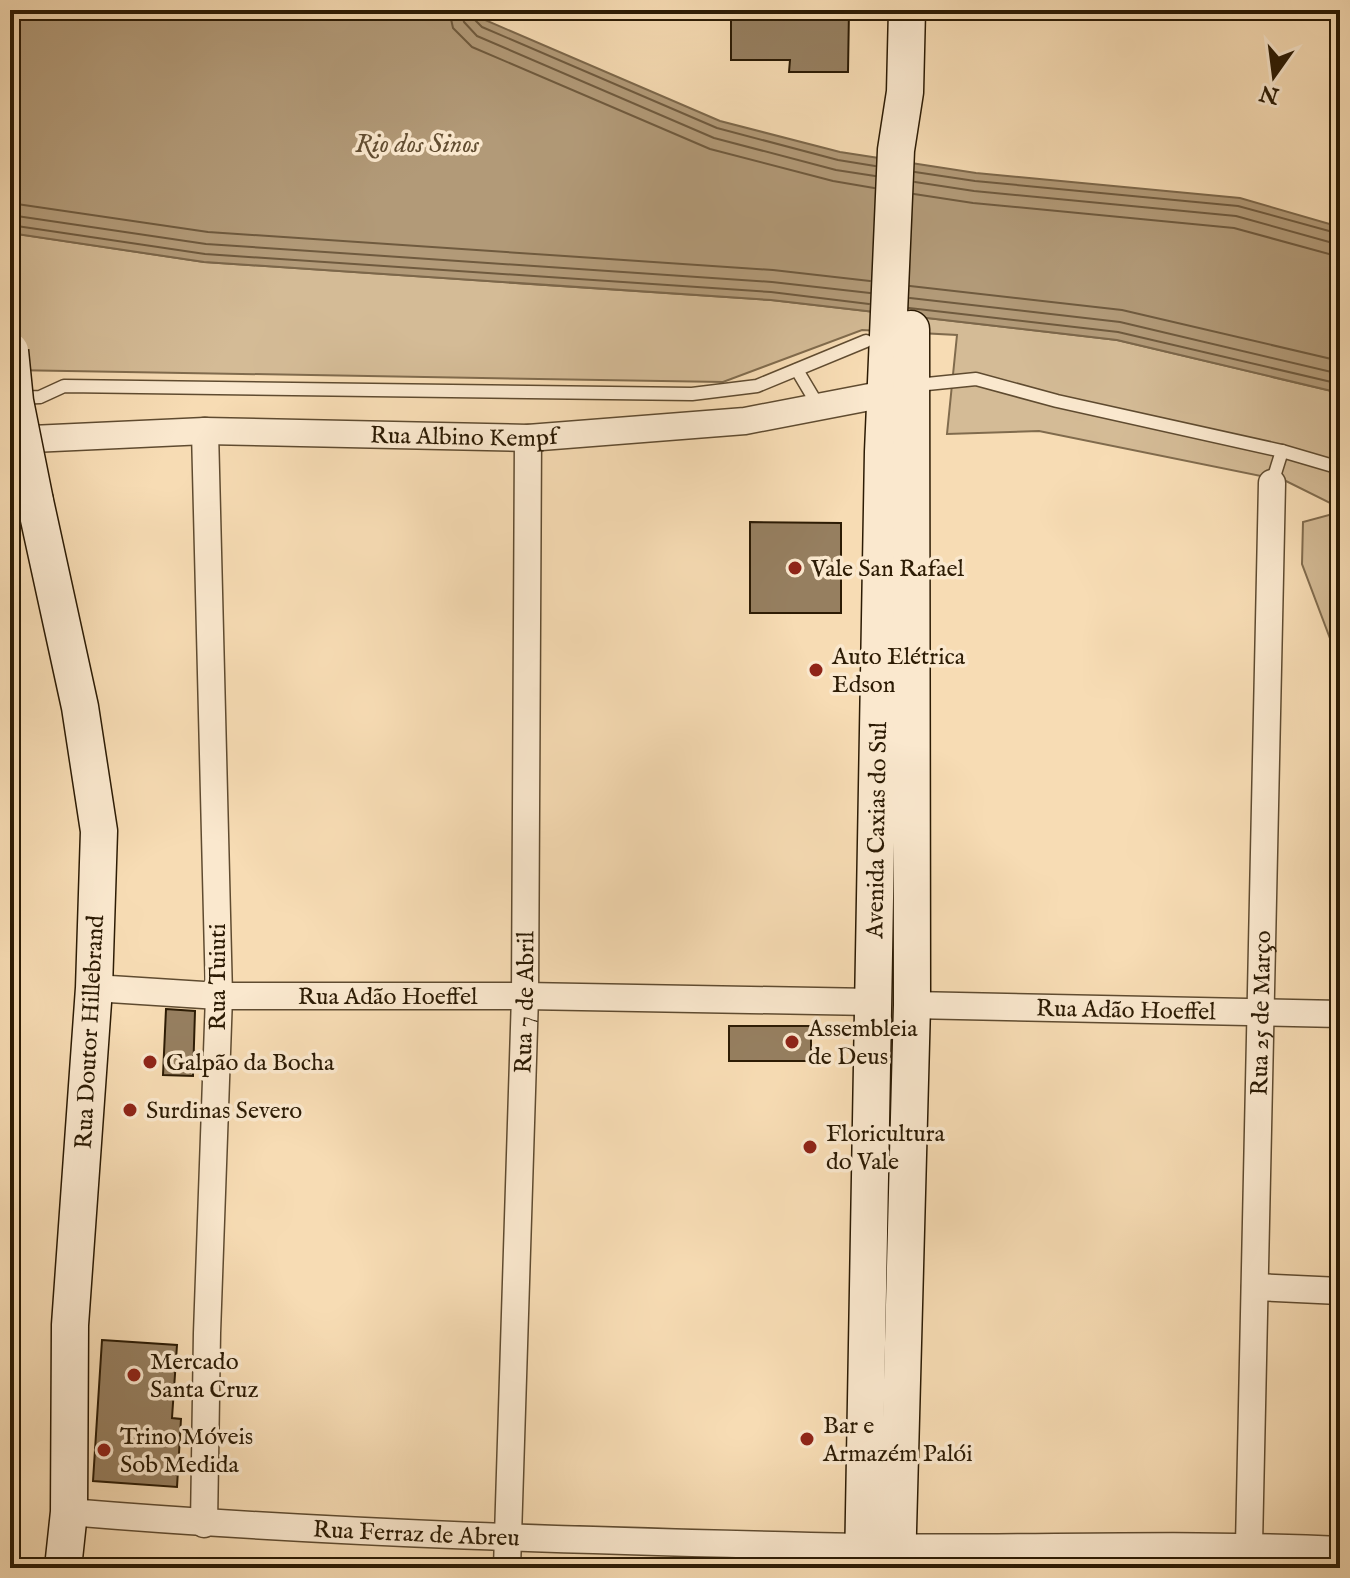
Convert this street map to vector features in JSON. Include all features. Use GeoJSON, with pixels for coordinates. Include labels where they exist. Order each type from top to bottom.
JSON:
{"type":"FeatureCollection","features":[{"type":"Feature","properties":{"kind":"street","name":"Avenida Caxias do Sul"},"geometry":{"type":"LineString","coordinates":[[880,1557],[912,1005],[900,391],[889,331],[903,150],[907,10]]}},
{"type":"Feature","properties":{"kind":"street","name":"Rua Doutor Hillebrand"},"geometry":{"type":"LineString","coordinates":[[10,351],[15,401],[80,707],[99,831],[94,988],[70,1325],[69,1512],[63,1568]]}},
{"type":"Feature","properties":{"kind":"street","name":"Avenida Caxias do Sul"},"geometry":{"type":"LineString","coordinates":[[880,1557],[872,1002],[883,468],[900,391]]}},
{"type":"Feature","properties":{"kind":"street","name":"Rua Albino Kempf"},"geometry":{"type":"LineString","coordinates":[[10,440],[205,431],[528,438],[745,421],[900,391]]}},
{"type":"Feature","properties":{"kind":"street","name":"Rua Tuiuti"},"geometry":{"type":"LineString","coordinates":[[204,1524],[207,1333],[219,996],[205,431]]}},
{"type":"Feature","properties":{"kind":"street","name":"Rua 7 de Abril"},"geometry":{"type":"LineString","coordinates":[[507,1568],[525,996],[528,438]]}},
{"type":"Feature","properties":{"kind":"street","name":"Rua 25 de Março"},"geometry":{"type":"LineString","coordinates":[[1249,1545],[1272,483]]}},
{"type":"Feature","properties":{"kind":"street","name":"Rua Adão Hoeffel"},"geometry":{"type":"LineString","coordinates":[[94,988],[219,996],[525,996],[872,1002]]}},
{"type":"Feature","properties":{"kind":"street","name":"Rua Adão Hoeffel"},"geometry":{"type":"LineString","coordinates":[[912,1005],[1340,1014]]}},
{"type":"Feature","properties":{"kind":"street"},"geometry":{"type":"LineString","coordinates":[[1255,1287],[1340,1291]]}},
{"type":"Feature","properties":{"kind":"street","name":"Rua Ferraz de Abreu"},"geometry":{"type":"LineString","coordinates":[[69,1512],[204,1524],[508,1536],[880,1557],[1249,1545],[1340,1550]]}},
{"type":"Feature","properties":{"kind":"lane"},"geometry":{"type":"LineString","coordinates":[[10,398],[40,397],[64,386],[692,394],[757,386],[889,331]]}},
{"type":"Feature","properties":{"kind":"lane"},"geometry":{"type":"LineString","coordinates":[[797,370],[819,407]]}},
{"type":"Feature","properties":{"kind":"lane"},"geometry":{"type":"LineString","coordinates":[[900,391],[927,384],[976,379],[1057,401],[1282,451],[1340,468]]}},
{"type":"Feature","properties":{"kind":"lane"},"geometry":{"type":"LineString","coordinates":[[1272,483],[1282,451]]}},
{"type":"Feature","properties":{"kind":"shaded area"},"geometry":{"type":"Polygon","coordinates":[[[10,233],[204,262],[771,300],[1117,340],[1340,393],[1340,508],[1286,481],[1039,431],[947,434],[957,335],[862,330],[723,382],[10,370],[10,233]]]}},
{"type":"Feature","properties":{"kind":"shaded area"},"geometry":{"type":"Polygon","coordinates":[[[1340,512],[1340,665],[1302,564],[1303,522],[1340,512]]]}},
{"type":"Feature","properties":{"kind":"water","name":"Rio dos Sinos"},"geometry":{"type":"Polygon","coordinates":[[[10,10],[477,10],[485,20],[720,121],[840,152],[976,173],[1240,198],[1340,227],[1340,393],[1117,340],[771,300],[204,262],[10,233],[10,10]]]}},
{"type":"Feature","properties":{"kind":"building"},"geometry":{"type":"Polygon","coordinates":[[[731,10],[849,10],[848,72],[789,72],[790,60],[731,60],[731,10]]]}},
{"type":"Feature","properties":{"kind":"building","name":"Vale San Rafael"},"geometry":{"type":"Polygon","coordinates":[[[750,522],[841,523],[841,613],[750,613],[750,522]]]}},
{"type":"Feature","properties":{"kind":"building"},"geometry":{"type":"Polygon","coordinates":[[[166,1009],[195,1011],[193,1076],[163,1075],[166,1009]]]}},
{"type":"Feature","properties":{"kind":"building"},"geometry":{"type":"Polygon","coordinates":[[[729,1026],[811,1026],[811,1061],[729,1061],[729,1026]]]}},
{"type":"Feature","properties":{"kind":"building"},"geometry":{"type":"Polygon","coordinates":[[[102,1340],[177,1345],[172,1418],[181,1419],[177,1487],[93,1481],[102,1340]]]}},
{"type":"Feature","properties":{"kind":"place","name":"Vale San Rafael"},"geometry":{"type":"Point","coordinates":[795,568]}},
{"type":"Feature","properties":{"kind":"place","name":"Auto Elétrica Edson"},"geometry":{"type":"Point","coordinates":[816,670]}},
{"type":"Feature","properties":{"kind":"place","name":"Assembleia de Deus"},"geometry":{"type":"Point","coordinates":[792,1042]}},
{"type":"Feature","properties":{"kind":"place","name":"Galpão da Bocha"},"geometry":{"type":"Point","coordinates":[150,1062]}},
{"type":"Feature","properties":{"kind":"place","name":"Surdinas Severo"},"geometry":{"type":"Point","coordinates":[130,1110]}},
{"type":"Feature","properties":{"kind":"place","name":"Floricultura do Vale"},"geometry":{"type":"Point","coordinates":[810,1147]}},
{"type":"Feature","properties":{"kind":"place","name":"Mercado Santa Cruz"},"geometry":{"type":"Point","coordinates":[134,1375]}},
{"type":"Feature","properties":{"kind":"place","name":"Bar e Armazém Palói"},"geometry":{"type":"Point","coordinates":[807,1439]}},
{"type":"Feature","properties":{"kind":"place","name":"Trino Móveis Sob Medida"},"geometry":{"type":"Point","coordinates":[104,1450]}}]}
